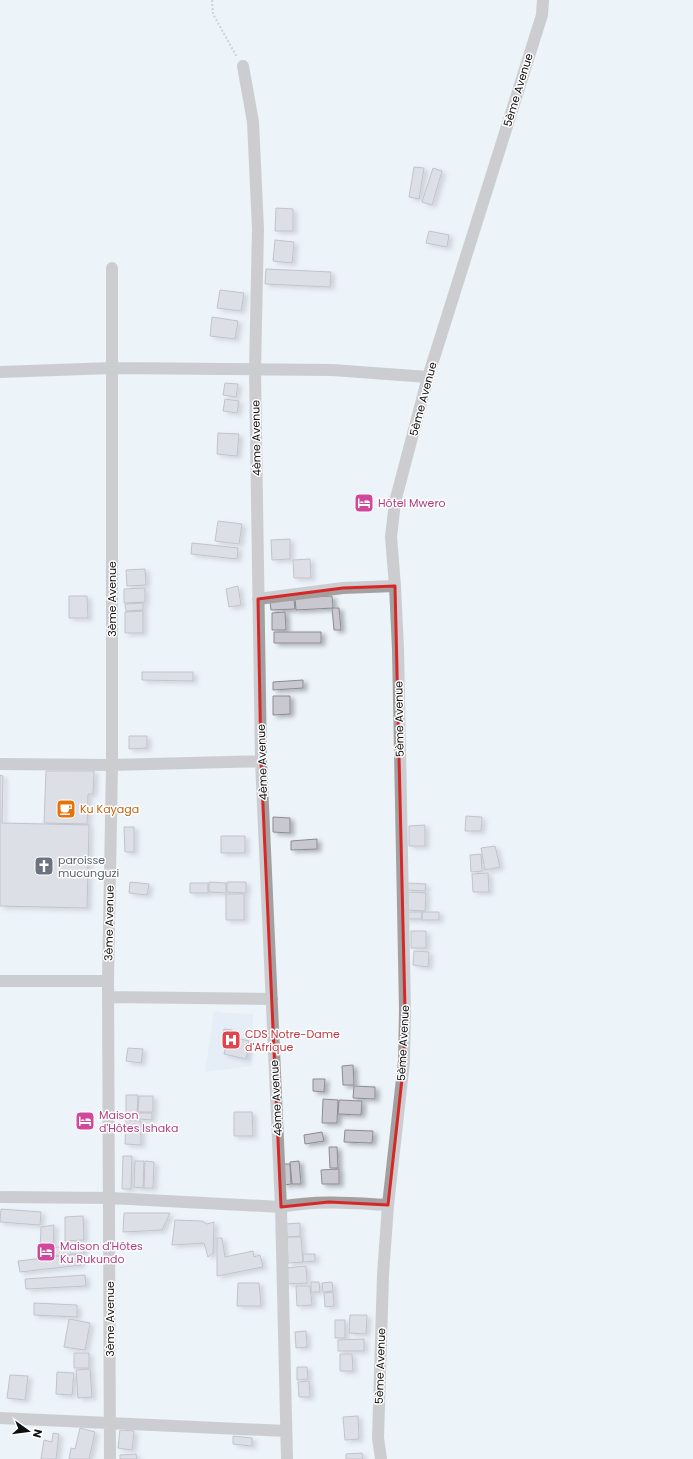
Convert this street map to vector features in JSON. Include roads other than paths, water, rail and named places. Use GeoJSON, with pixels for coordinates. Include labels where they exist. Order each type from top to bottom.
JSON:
{"type":"FeatureCollection","features":[{"type":"Feature","properties":{"kind":"street","name":"5ème Avenue"},"geometry":{"type":"LineString","coordinates":[[381,1459],[378,1438],[383,1276],[388,1205],[404,1061],[405,1010],[398,656],[395,586],[390,537],[395,502],[428,377],[542,15],[543,0]]}},
{"type":"Feature","properties":{"kind":"street","name":"4ème Avenue"},"geometry":{"type":"LineString","coordinates":[[243,66],[253,122],[258,222],[255,370],[261,762],[281,1208],[287,1459]]}},
{"type":"Feature","properties":{"kind":"street","name":"3ème Avenue"},"geometry":{"type":"LineString","coordinates":[[110,1459],[108,981],[112,765],[112,268]]}},
{"type":"Feature","properties":{"kind":"street"},"geometry":{"type":"LineString","coordinates":[[0,372],[112,368],[332,370],[428,377]]}},
{"type":"Feature","properties":{"kind":"street"},"geometry":{"type":"LineString","coordinates":[[258,599],[343,588],[395,586]]}},
{"type":"Feature","properties":{"kind":"street"},"geometry":{"type":"LineString","coordinates":[[0,764],[112,765],[261,762]]}},
{"type":"Feature","properties":{"kind":"street"},"geometry":{"type":"LineString","coordinates":[[0,981],[108,981]]}},
{"type":"Feature","properties":{"kind":"street"},"geometry":{"type":"LineString","coordinates":[[108,997],[272,999]]}},
{"type":"Feature","properties":{"kind":"street"},"geometry":{"type":"LineString","coordinates":[[0,1197],[110,1198],[281,1208],[301,1203],[329,1202],[388,1205]]}},
{"type":"Feature","properties":{"kind":"street"},"geometry":{"type":"LineString","coordinates":[[0,1418],[110,1422],[286,1432]]}},
{"type":"Feature","properties":{"kind":"place","name":"Hôtel Mwero"},"geometry":{"type":"Point","coordinates":[364,503]}},
{"type":"Feature","properties":{"kind":"place","name":"Ku Kayaga"},"geometry":{"type":"Point","coordinates":[66,809]}},
{"type":"Feature","properties":{"kind":"place","name":"paroisse mucunguzi"},"geometry":{"type":"Point","coordinates":[44,866]}},
{"type":"Feature","properties":{"kind":"place","name":"CDS Notre-Dame d'Afrique"},"geometry":{"type":"Point","coordinates":[231,1040]}},
{"type":"Feature","properties":{"kind":"place","name":"Maison d'Hôtes Ishaka"},"geometry":{"type":"Point","coordinates":[85,1121]}},
{"type":"Feature","properties":{"kind":"place","name":"Maison d'Hôtes Ku Rukundo"},"geometry":{"type":"Point","coordinates":[46,1252]}}]}
